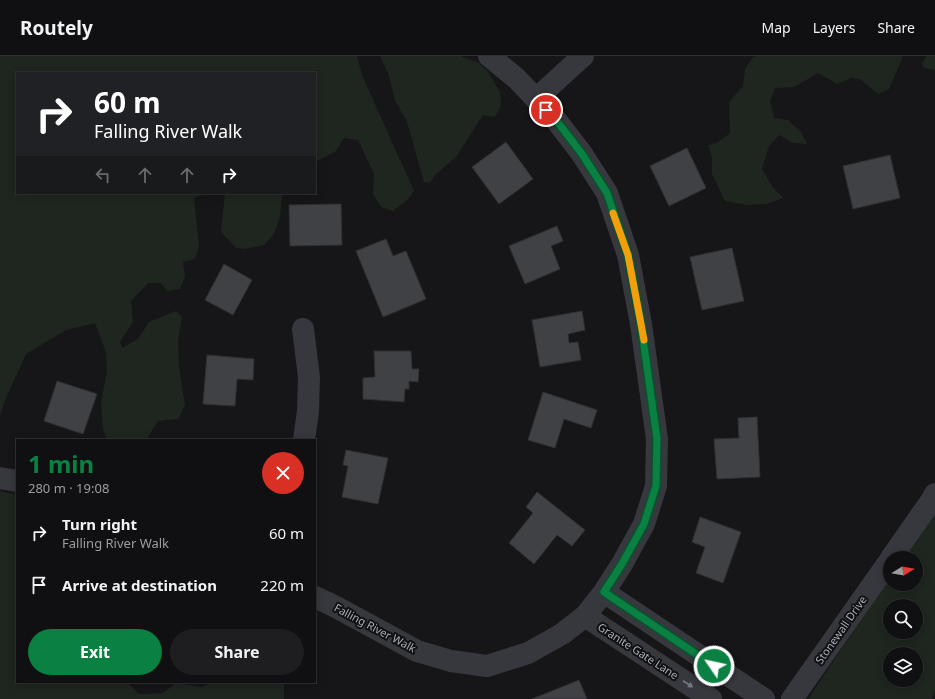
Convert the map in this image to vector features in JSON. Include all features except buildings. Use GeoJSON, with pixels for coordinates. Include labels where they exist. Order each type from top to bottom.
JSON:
{"type":"FeatureCollection","features":[{"type":"Feature","properties":{"kind":"street","name":"Falling River Walk"},"geometry":{"type":"LineString","coordinates":[[316,597],[417,651],[451,661],[487,666],[528,654],[562,634],[585,616],[604,592],[622,564],[644,524],[656,486],[657,439],[641,324],[628,255],[607,193],[582,154],[556,120],[517,79],[489,56]]}},
{"type":"Feature","properties":{"kind":"street"},"geometry":{"type":"LineString","coordinates":[[536,99],[583,56]]}},
{"type":"Feature","properties":{"kind":"street"},"geometry":{"type":"LineString","coordinates":[[303,329],[309,377],[308,411],[304,439]]}},
{"type":"Feature","properties":{"kind":"street"},"geometry":{"type":"LineString","coordinates":[[0,478],[16,481]]}},
{"type":"Feature","properties":{"kind":"street","name":"Stonewall Drive"},"geometry":{"type":"LineString","coordinates":[[897,551],[935,494]]}},
{"type":"Feature","properties":{"kind":"street","name":"Stonewall Drive"},"geometry":{"type":"LineString","coordinates":[[792,699],[883,570]]}},
{"type":"Feature","properties":{"kind":"street"},"geometry":{"type":"LineString","coordinates":[[604,592],[764,699]]}},
{"type":"Feature","properties":{"kind":"street","name":"Granite Gate Lane"},"geometry":{"type":"LineString","coordinates":[[585,616],[711,699]]}},
{"type":"Feature","properties":{"kind":"shaded area"},"geometry":{"type":"Polygon","coordinates":[[[0,56],[357,56],[362,75],[414,191],[407,200],[393,211],[381,207],[373,194],[374,174],[358,140],[344,138],[336,151],[316,161],[316,72],[16,72],[16,194],[205,194],[194,198],[199,246],[195,259],[183,262],[185,276],[180,289],[167,291],[161,283],[148,283],[131,301],[133,322],[120,342],[122,348],[138,339],[149,322],[176,311],[182,317],[178,341],[179,367],[185,405],[178,419],[158,421],[147,439],[107,439],[103,429],[101,402],[107,372],[106,352],[95,323],[66,330],[26,354],[0,415],[0,56]]]}},
{"type":"Feature","properties":{"kind":"shaded area"},"geometry":{"type":"Polygon","coordinates":[[[380,56],[461,56],[479,63],[488,72],[500,92],[501,106],[495,117],[483,115],[456,157],[435,175],[430,183],[424,182],[407,122],[395,100],[388,73],[380,56]]]}},
{"type":"Feature","properties":{"kind":"shaded area"},"geometry":{"type":"Polygon","coordinates":[[[903,56],[889,89],[878,94],[860,79],[851,78],[837,84],[818,73],[794,87],[775,88],[770,101],[774,118],[788,120],[801,132],[807,144],[793,143],[779,135],[769,146],[762,169],[772,186],[783,198],[766,204],[748,205],[725,201],[712,174],[712,159],[708,145],[717,143],[730,133],[729,102],[743,86],[745,69],[753,57],[903,56]]]}},
{"type":"Feature","properties":{"kind":"shaded area"},"geometry":{"type":"Polygon","coordinates":[[[926,56],[935,56],[935,70],[924,68],[922,64],[926,56]]]}},
{"type":"Feature","properties":{"kind":"shaded area"},"geometry":{"type":"Polygon","coordinates":[[[225,194],[282,194],[280,217],[274,234],[264,245],[244,249],[236,248],[221,232],[225,194]]]}},
{"type":"Feature","properties":{"kind":"shaded area"},"geometry":{"type":"Polygon","coordinates":[[[0,491],[16,495],[16,683],[128,683],[139,694],[163,693],[176,683],[201,687],[211,683],[284,683],[284,699],[0,699],[0,491]]]}},
{"type":"Feature","properties":{"kind":"shaded area"},"geometry":{"type":"Polygon","coordinates":[[[935,508],[935,690],[932,699],[808,699],[883,586],[883,591],[923,591],[923,551],[907,551],[935,508]]]}},
{"type":"Feature","properties":{"kind":"slow traffic"},"geometry":{"type":"LineString","coordinates":[[613,213],[628,255],[644,340]]}},
{"type":"Feature","properties":{"kind":"route"},"geometry":{"type":"LineString","coordinates":[[546,110],[556,120],[582,154],[607,193],[628,255],[641,324],[657,439],[656,486],[644,524],[622,564],[604,592],[714,666]]}}]}
